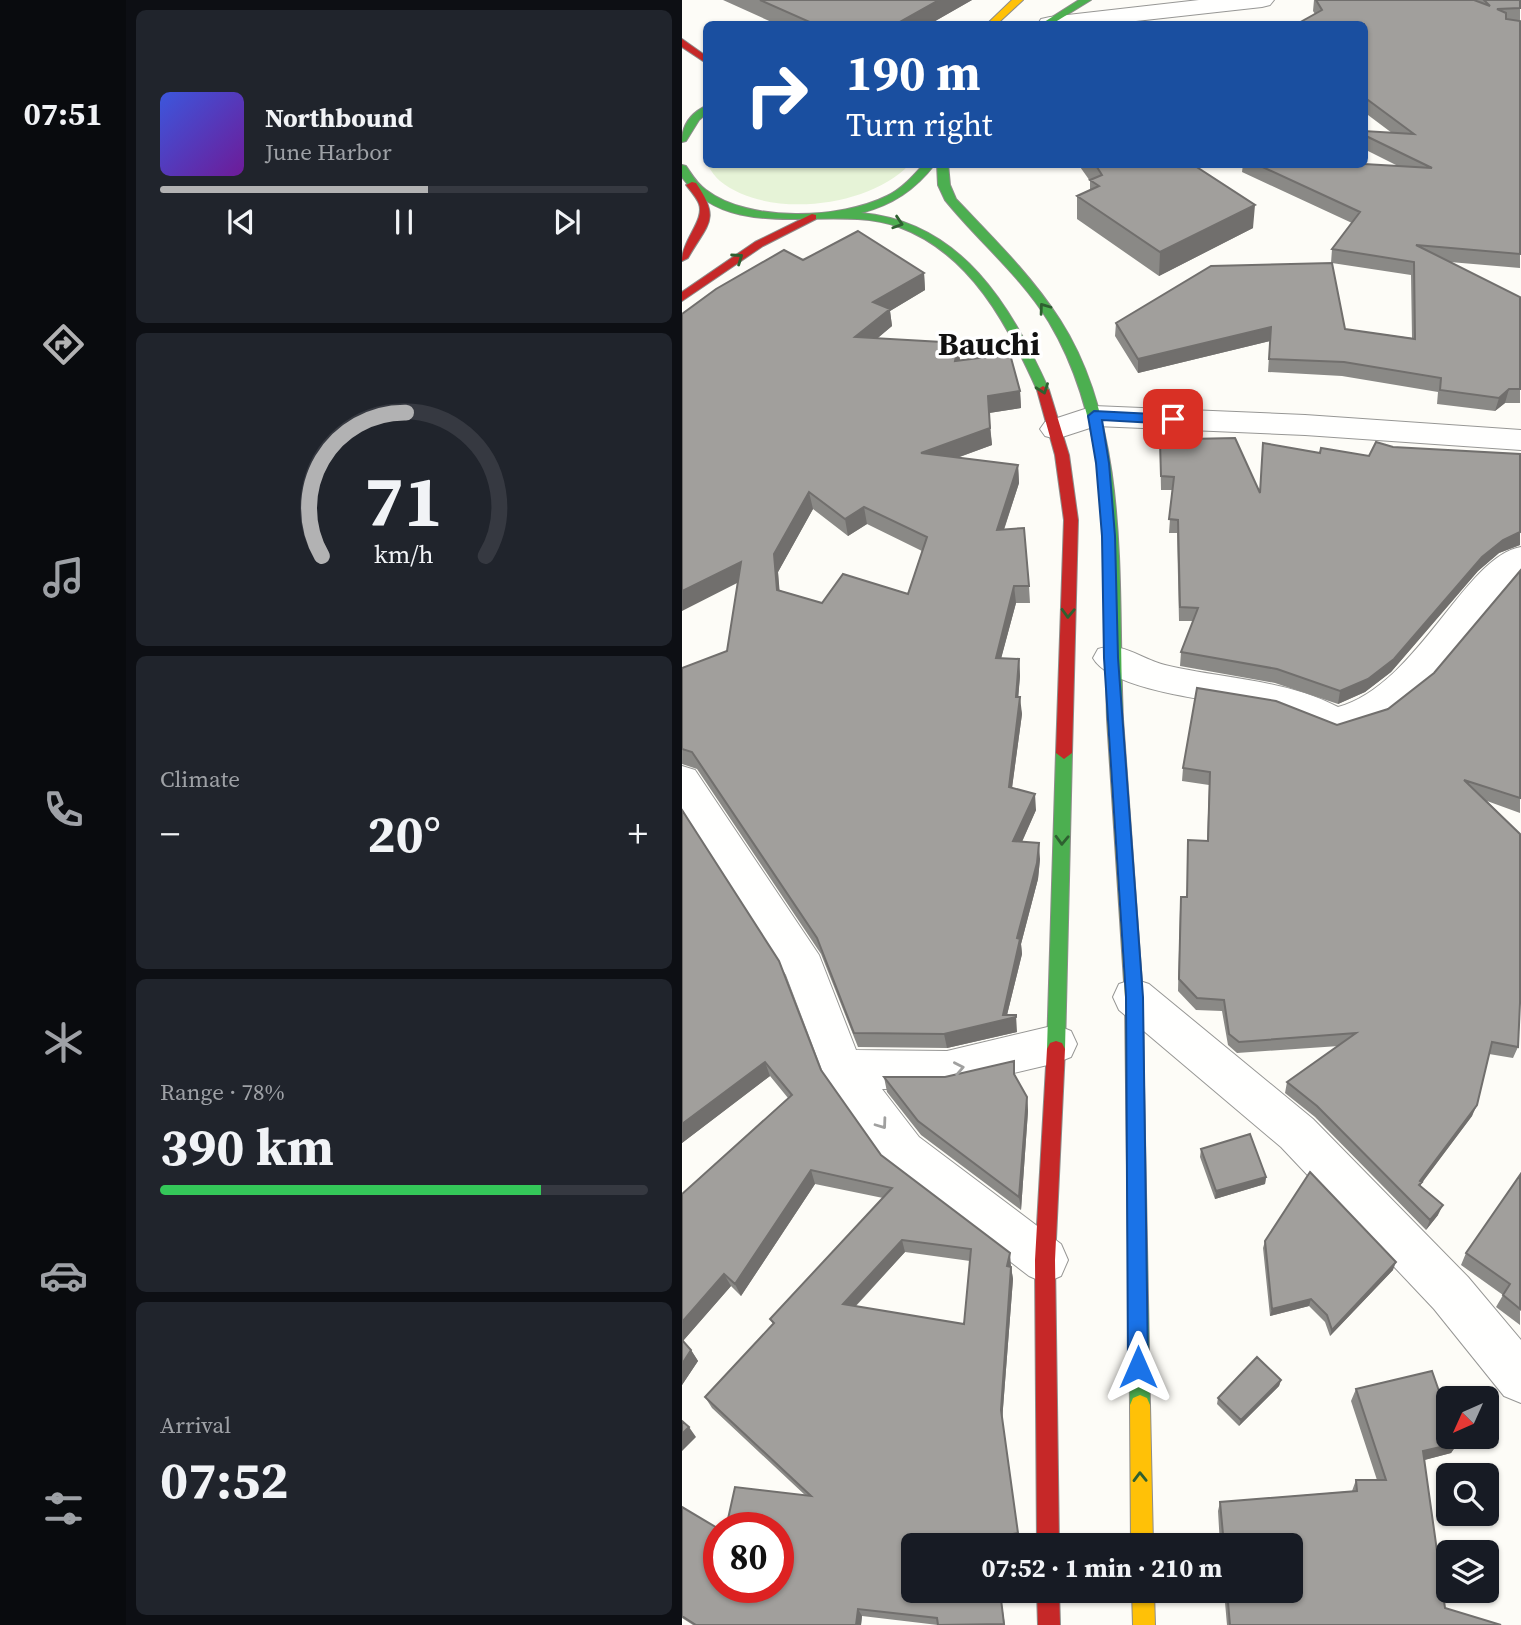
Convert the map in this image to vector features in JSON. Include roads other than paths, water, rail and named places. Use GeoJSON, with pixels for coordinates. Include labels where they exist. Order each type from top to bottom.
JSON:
{"type":"FeatureCollection","features":[{"type":"Feature","properties":{"kind":"main road"},"geometry":{"type":"LineString","coordinates":[[995,21],[1017,0]]}},
{"type":"Feature","properties":{"kind":"main road"},"geometry":{"type":"LineString","coordinates":[[1053,21],[1086,0]]}},
{"type":"Feature","properties":{"kind":"main road"},"geometry":{"type":"LineString","coordinates":[[682,42],[703,58]]}},
{"type":"Feature","properties":{"kind":"main road"},"geometry":{"type":"LineString","coordinates":[[682,168],[705,204],[705,218],[682,258]]}},
{"type":"Feature","properties":{"kind":"main road"},"geometry":{"type":"LineString","coordinates":[[692,185],[708,197],[755,214],[812,217],[869,207],[901,192],[928,168]]}},
{"type":"Feature","properties":{"kind":"main road"},"geometry":{"type":"LineString","coordinates":[[942,168],[944,185],[951,200],[1025,281],[1056,324],[1079,373],[1094,416],[1103,463],[1111,658],[1135,997],[1142,1533]]}},
{"type":"Feature","properties":{"kind":"main road"},"geometry":{"type":"LineString","coordinates":[[831,215],[870,215],[915,229],[939,243],[971,272],[999,306],[1026,347],[1043,387],[1067,473],[1071,520],[1056,1044],[1045,1261],[1048,1533]]}},
{"type":"Feature","properties":{"kind":"main road"},"geometry":{"type":"LineString","coordinates":[[682,297],[759,244],[812,217]]}},
{"type":"Feature","properties":{"kind":"main road"},"geometry":{"type":"LineString","coordinates":[[1048,1603],[1049,1625]]}},
{"type":"Feature","properties":{"kind":"main road"},"geometry":{"type":"LineString","coordinates":[[1143,1603],[1144,1625]]}},
{"type":"Feature","properties":{"kind":"street"},"geometry":{"type":"LineString","coordinates":[[1075,21],[1262,0]]}},
{"type":"Feature","properties":{"kind":"street"},"geometry":{"type":"LineString","coordinates":[[1056,429],[1094,416],[1305,425],[1520,440]]}},
{"type":"Feature","properties":{"kind":"street"},"geometry":{"type":"LineString","coordinates":[[1111,658],[1160,678],[1242,691],[1318,711],[1335,722],[1373,709],[1400,691],[1440,651],[1486,587],[1520,559]]}},
{"type":"Feature","properties":{"kind":"street"},"geometry":{"type":"LineString","coordinates":[[682,781],[804,968],[842,1069],[902,1152],[1045,1261]]}},
{"type":"Feature","properties":{"kind":"street"},"geometry":{"type":"LineString","coordinates":[[1135,997],[1297,1133],[1451,1293],[1520,1380]]}},
{"type":"Feature","properties":{"kind":"street"},"geometry":{"type":"LineString","coordinates":[[842,1069],[947,1070],[1056,1044]]}},
{"type":"Feature","properties":{"kind":"district","name":"Bauchi"},"geometry":{"type":"Point","coordinates":[989,344]}}]}
